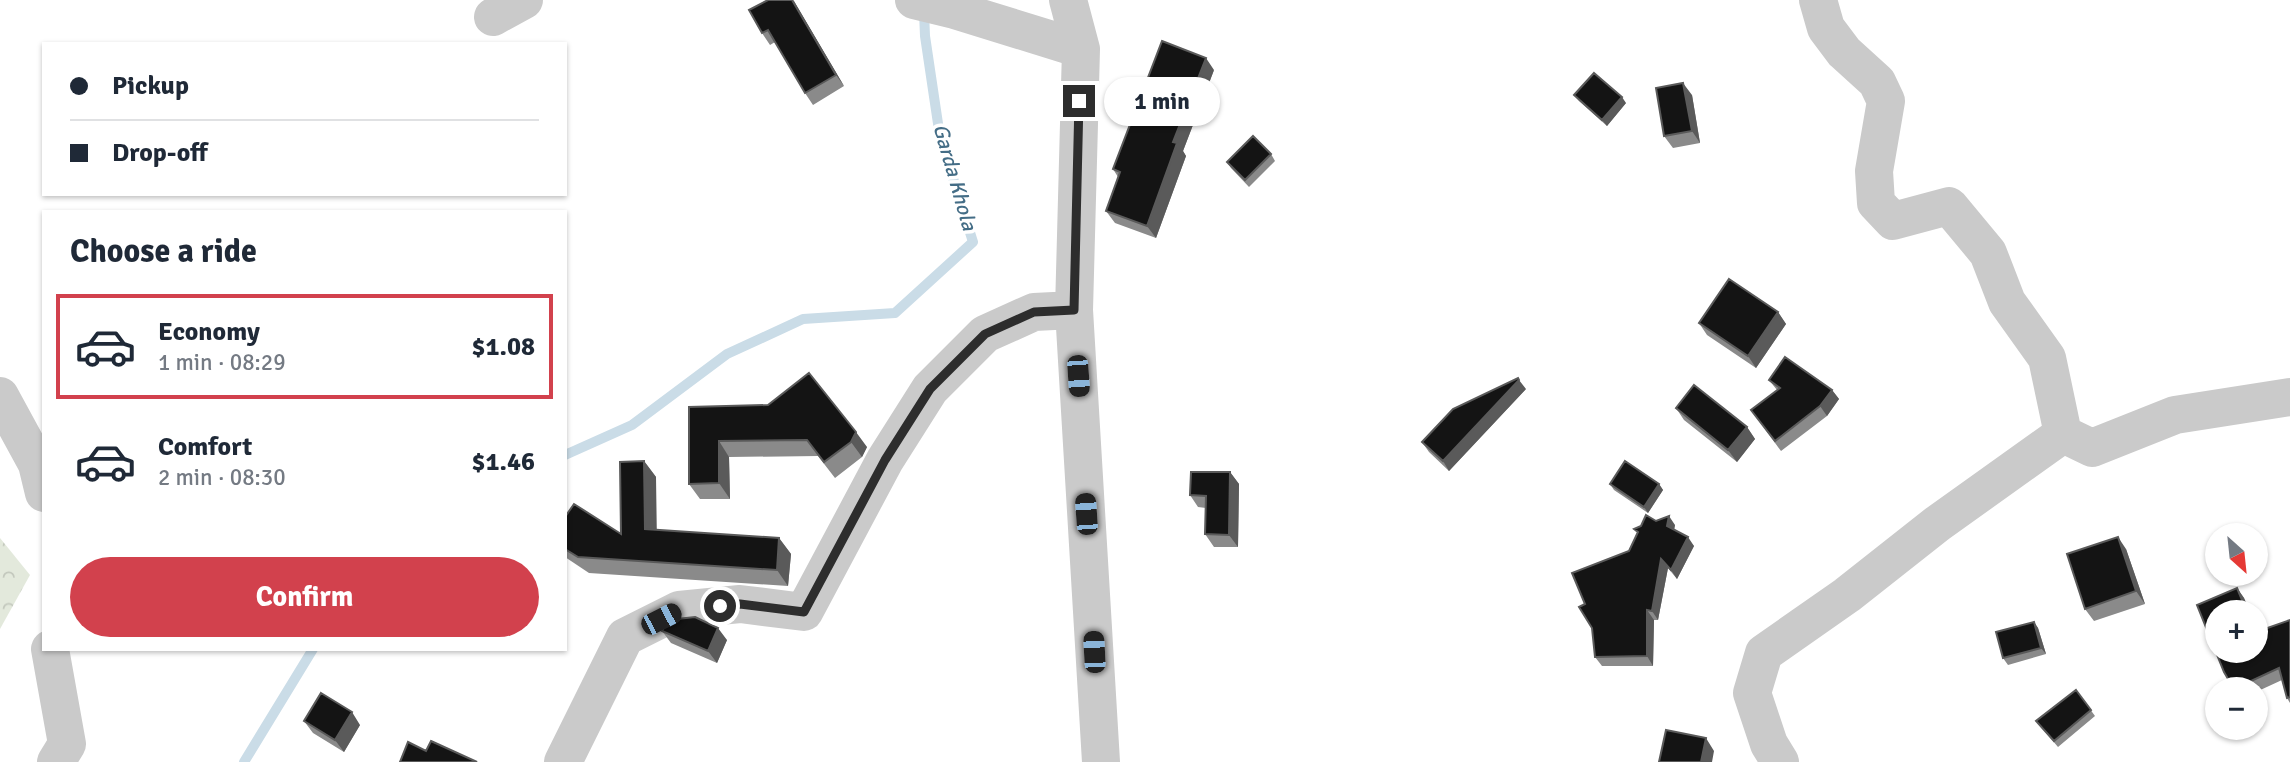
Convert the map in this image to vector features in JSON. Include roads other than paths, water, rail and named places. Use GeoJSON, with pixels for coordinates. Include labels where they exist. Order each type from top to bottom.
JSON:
{"type":"FeatureCollection","features":[{"type":"Feature","properties":{"kind":"street"},"geometry":{"type":"LineString","coordinates":[[914,0],[1081,49]]}},
{"type":"Feature","properties":{"kind":"street"},"geometry":{"type":"LineString","coordinates":[[1068,0],[1081,49],[1074,310],[1101,762]]}},
{"type":"Feature","properties":{"kind":"street"},"geometry":{"type":"LineString","coordinates":[[1818,0],[1826,28],[1844,52],[1877,82],[1886,101],[1874,171],[1877,203],[1893,221],[1949,206],[1988,253],[2007,302],[2047,358],[2063,433]]}},
{"type":"Feature","properties":{"kind":"street"},"geometry":{"type":"LineString","coordinates":[[563,762],[625,637],[679,610],[740,604],[804,612],[885,460],[930,389],[985,334],[1034,312],[1074,310]]}},
{"type":"Feature","properties":{"kind":"street"},"geometry":{"type":"LineString","coordinates":[[0,396],[37,464],[42,485]]}},
{"type":"Feature","properties":{"kind":"street"},"geometry":{"type":"LineString","coordinates":[[2063,433],[2092,448],[2175,415],[2290,397]]}},
{"type":"Feature","properties":{"kind":"street"},"geometry":{"type":"LineString","coordinates":[[1780,762],[1769,744],[1752,693],[1764,653],[1847,595],[1937,524],[2063,433]]}},
{"type":"Feature","properties":{"kind":"street"},"geometry":{"type":"LineString","coordinates":[[50,651],[67,744],[56,762]]}},
{"type":"Feature","properties":{"kind":"waterway","name":"Garda Khola"},"geometry":{"type":"LineString","coordinates":[[567,454],[632,425],[727,354],[803,319],[895,313],[973,242],[940,137],[924,12]]}},
{"type":"Feature","properties":{"kind":"waterway"},"geometry":{"type":"LineString","coordinates":[[244,762],[312,651]]}}]}
